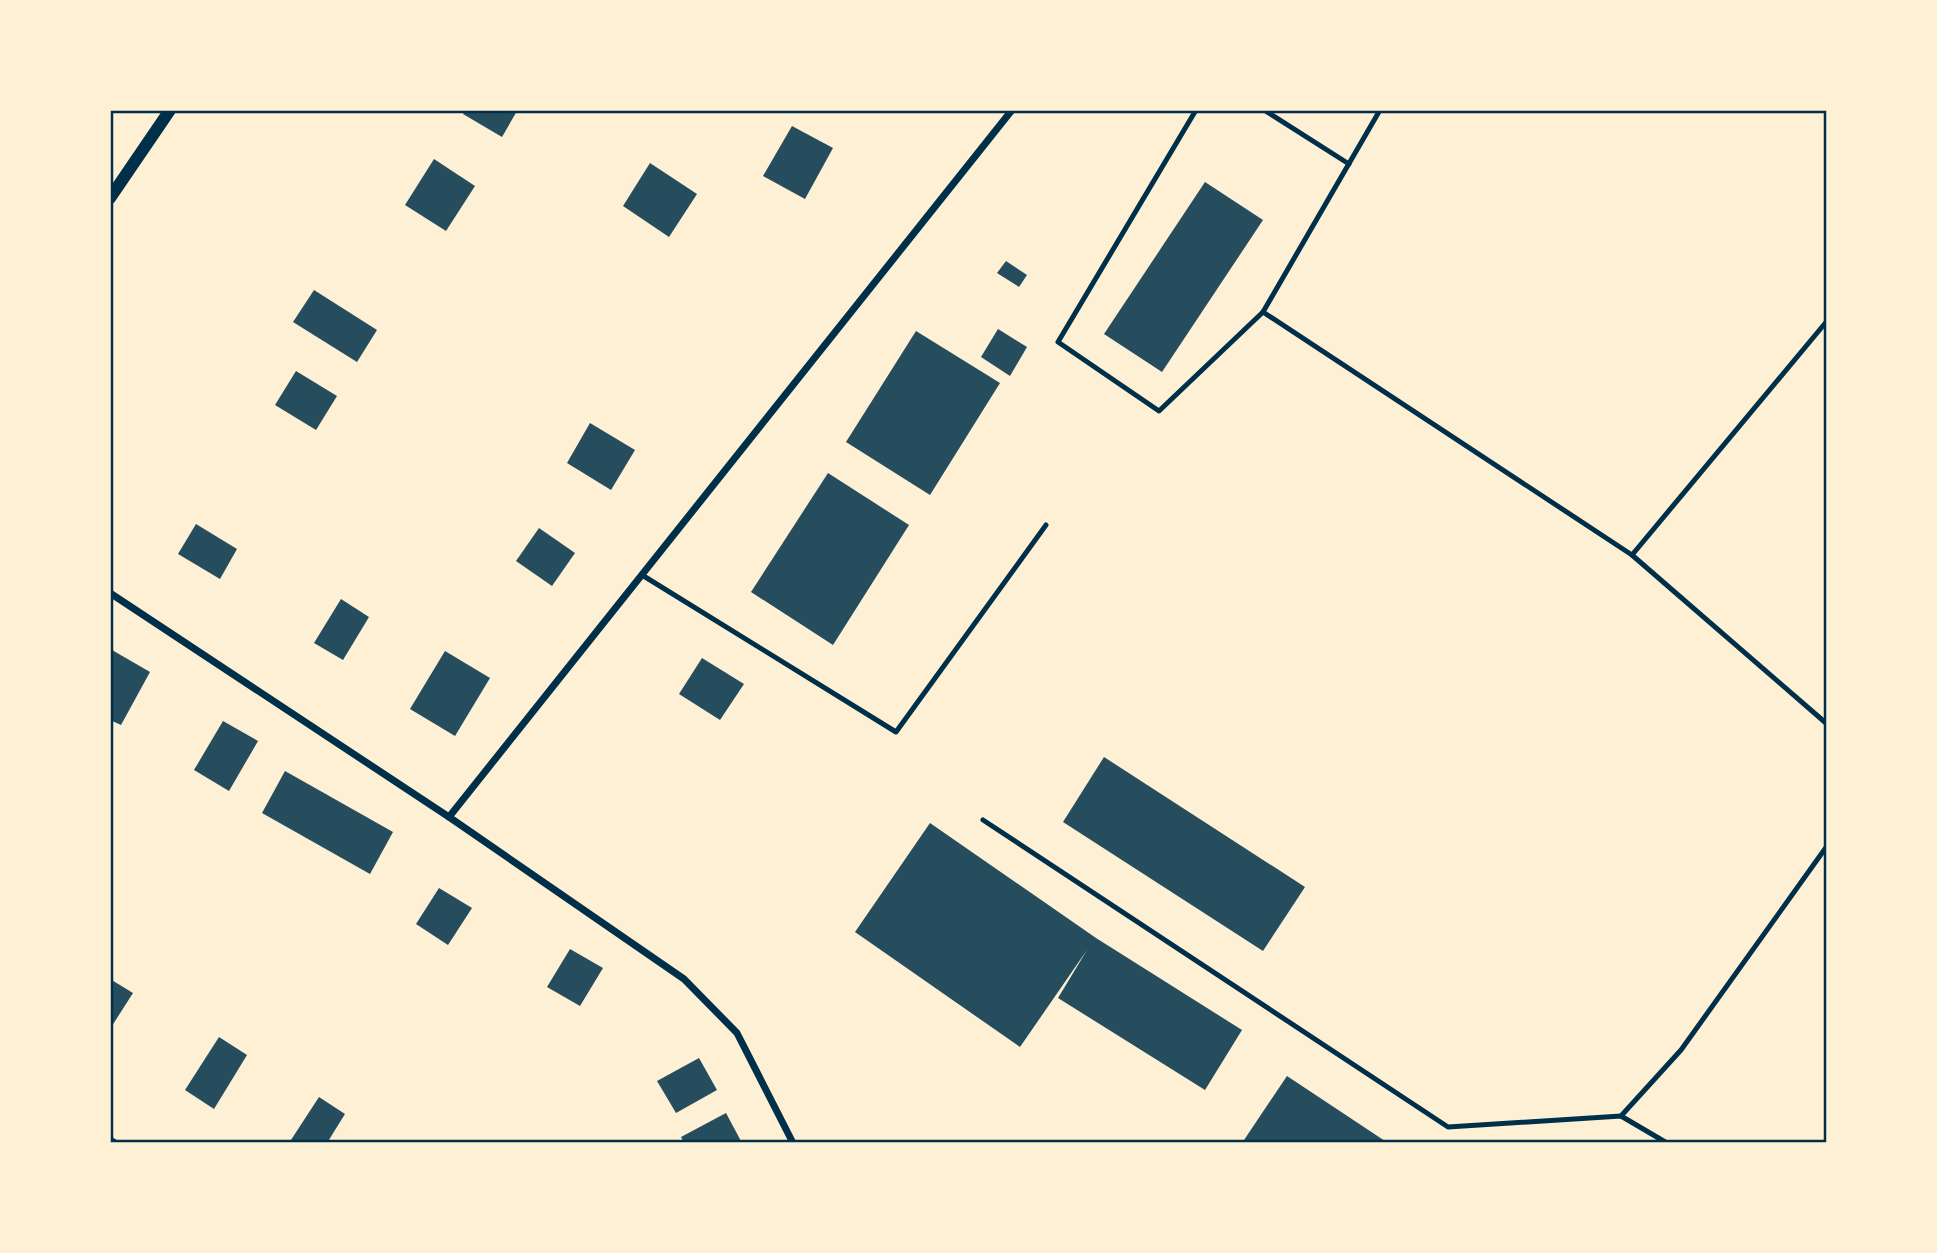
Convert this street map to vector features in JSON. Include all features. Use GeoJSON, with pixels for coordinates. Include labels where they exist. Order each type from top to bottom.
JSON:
{"type":"FeatureCollection","features":[{"type":"Feature","properties":{"kind":"street"},"geometry":{"type":"LineString","coordinates":[[110,198],[170,110]]}},
{"type":"Feature","properties":{"kind":"street"},"geometry":{"type":"LineString","coordinates":[[449,817],[1012,110]]}},
{"type":"Feature","properties":{"kind":"street"},"geometry":{"type":"LineString","coordinates":[[110,593],[449,817],[684,979],[737,1033],[793,1143]]}},
{"type":"Feature","properties":{"kind":"street"},"geometry":{"type":"LineString","coordinates":[[110,1140],[115,1143]]}},
{"type":"Feature","properties":{"kind":"lane"},"geometry":{"type":"LineString","coordinates":[[1196,110],[1058,342],[1159,411],[1263,312],[1380,110]]}},
{"type":"Feature","properties":{"kind":"lane"},"geometry":{"type":"LineString","coordinates":[[1264,110],[1349,164]]}},
{"type":"Feature","properties":{"kind":"lane"},"geometry":{"type":"LineString","coordinates":[[1263,312],[1632,555],[1827,724]]}},
{"type":"Feature","properties":{"kind":"lane"},"geometry":{"type":"LineString","coordinates":[[1632,555],[1827,321]]}},
{"type":"Feature","properties":{"kind":"lane"},"geometry":{"type":"LineString","coordinates":[[642,575],[896,733],[1046,525]]}},
{"type":"Feature","properties":{"kind":"lane"},"geometry":{"type":"LineString","coordinates":[[983,820],[1448,1127],[1621,1116],[1667,1143]]}},
{"type":"Feature","properties":{"kind":"lane"},"geometry":{"type":"LineString","coordinates":[[1621,1116],[1681,1050],[1827,846]]}},
{"type":"Feature","properties":{"kind":"building"},"geometry":{"type":"Polygon","coordinates":[[[465,110],[517,111],[502,137],[463,114],[465,110]]]}},
{"type":"Feature","properties":{"kind":"building"},"geometry":{"type":"Polygon","coordinates":[[[792,126],[833,148],[805,199],[763,176],[792,126]]]}},
{"type":"Feature","properties":{"kind":"building"},"geometry":{"type":"Polygon","coordinates":[[[434,159],[475,186],[446,231],[405,205],[434,159]]]}},
{"type":"Feature","properties":{"kind":"building"},"geometry":{"type":"Polygon","coordinates":[[[650,163],[697,194],[669,237],[623,206],[650,163]]]}},
{"type":"Feature","properties":{"kind":"building"},"geometry":{"type":"Polygon","coordinates":[[[1205,182],[1263,220],[1162,372],[1104,334],[1205,182]]]}},
{"type":"Feature","properties":{"kind":"building"},"geometry":{"type":"Polygon","coordinates":[[[1006,261],[1027,275],[1019,287],[997,273],[1006,261]]]}},
{"type":"Feature","properties":{"kind":"building"},"geometry":{"type":"Polygon","coordinates":[[[314,290],[377,330],[357,362],[293,322],[314,290]]]}},
{"type":"Feature","properties":{"kind":"building"},"geometry":{"type":"Polygon","coordinates":[[[998,329],[1027,347],[1010,376],[981,357],[998,329]]]}},
{"type":"Feature","properties":{"kind":"building"},"geometry":{"type":"Polygon","coordinates":[[[916,331],[1000,383],[930,495],[846,442],[916,331]]]}},
{"type":"Feature","properties":{"kind":"building"},"geometry":{"type":"Polygon","coordinates":[[[296,371],[337,396],[316,430],[275,405],[296,371]]]}},
{"type":"Feature","properties":{"kind":"building"},"geometry":{"type":"Polygon","coordinates":[[[590,423],[635,450],[611,490],[567,463],[590,423]]]}},
{"type":"Feature","properties":{"kind":"building"},"geometry":{"type":"Polygon","coordinates":[[[828,473],[909,525],[833,645],[751,592],[828,473]]]}},
{"type":"Feature","properties":{"kind":"building"},"geometry":{"type":"Polygon","coordinates":[[[196,524],[237,549],[220,579],[178,554],[196,524]]]}},
{"type":"Feature","properties":{"kind":"building"},"geometry":{"type":"Polygon","coordinates":[[[539,528],[575,553],[552,586],[516,561],[539,528]]]}},
{"type":"Feature","properties":{"kind":"building"},"geometry":{"type":"Polygon","coordinates":[[[341,599],[369,617],[343,660],[314,643],[341,599]]]}},
{"type":"Feature","properties":{"kind":"building"},"geometry":{"type":"Polygon","coordinates":[[[112,650],[150,672],[121,725],[110,720],[112,650]]]}},
{"type":"Feature","properties":{"kind":"building"},"geometry":{"type":"Polygon","coordinates":[[[445,651],[490,678],[455,736],[410,709],[445,651]]]}},
{"type":"Feature","properties":{"kind":"building"},"geometry":{"type":"Polygon","coordinates":[[[702,658],[744,684],[720,720],[679,694],[702,658]]]}},
{"type":"Feature","properties":{"kind":"building"},"geometry":{"type":"Polygon","coordinates":[[[223,721],[258,741],[229,791],[194,770],[223,721]]]}},
{"type":"Feature","properties":{"kind":"building"},"geometry":{"type":"Polygon","coordinates":[[[1104,757],[1305,887],[1263,951],[1063,822],[1104,757]]]}},
{"type":"Feature","properties":{"kind":"building"},"geometry":{"type":"Polygon","coordinates":[[[285,771],[393,832],[370,874],[262,813],[285,771]]]}},
{"type":"Feature","properties":{"kind":"building"},"geometry":{"type":"Polygon","coordinates":[[[930,823],[1096,938],[1242,1030],[1205,1090],[1058,998],[1087,950],[1020,1047],[855,932],[930,823]]]}},
{"type":"Feature","properties":{"kind":"building"},"geometry":{"type":"Polygon","coordinates":[[[439,888],[472,908],[448,945],[416,924],[439,888]]]}},
{"type":"Feature","properties":{"kind":"building"},"geometry":{"type":"Polygon","coordinates":[[[570,949],[603,968],[580,1006],[547,987],[570,949]]]}},
{"type":"Feature","properties":{"kind":"building"},"geometry":{"type":"Polygon","coordinates":[[[110,979],[133,993],[110,1029],[110,979]]]}},
{"type":"Feature","properties":{"kind":"building"},"geometry":{"type":"Polygon","coordinates":[[[219,1037],[247,1055],[214,1109],[185,1090],[219,1037]]]}},
{"type":"Feature","properties":{"kind":"building"},"geometry":{"type":"Polygon","coordinates":[[[699,1058],[717,1090],[676,1113],[657,1081],[699,1058]]]}},
{"type":"Feature","properties":{"kind":"building"},"geometry":{"type":"Polygon","coordinates":[[[1287,1076],[1388,1143],[1242,1143],[1287,1076]]]}},
{"type":"Feature","properties":{"kind":"building"},"geometry":{"type":"Polygon","coordinates":[[[319,1097],[345,1114],[327,1143],[289,1143],[319,1097]]]}},
{"type":"Feature","properties":{"kind":"building"},"geometry":{"type":"Polygon","coordinates":[[[726,1113],[742,1143],[684,1143],[681,1137],[726,1113]]]}}]}
